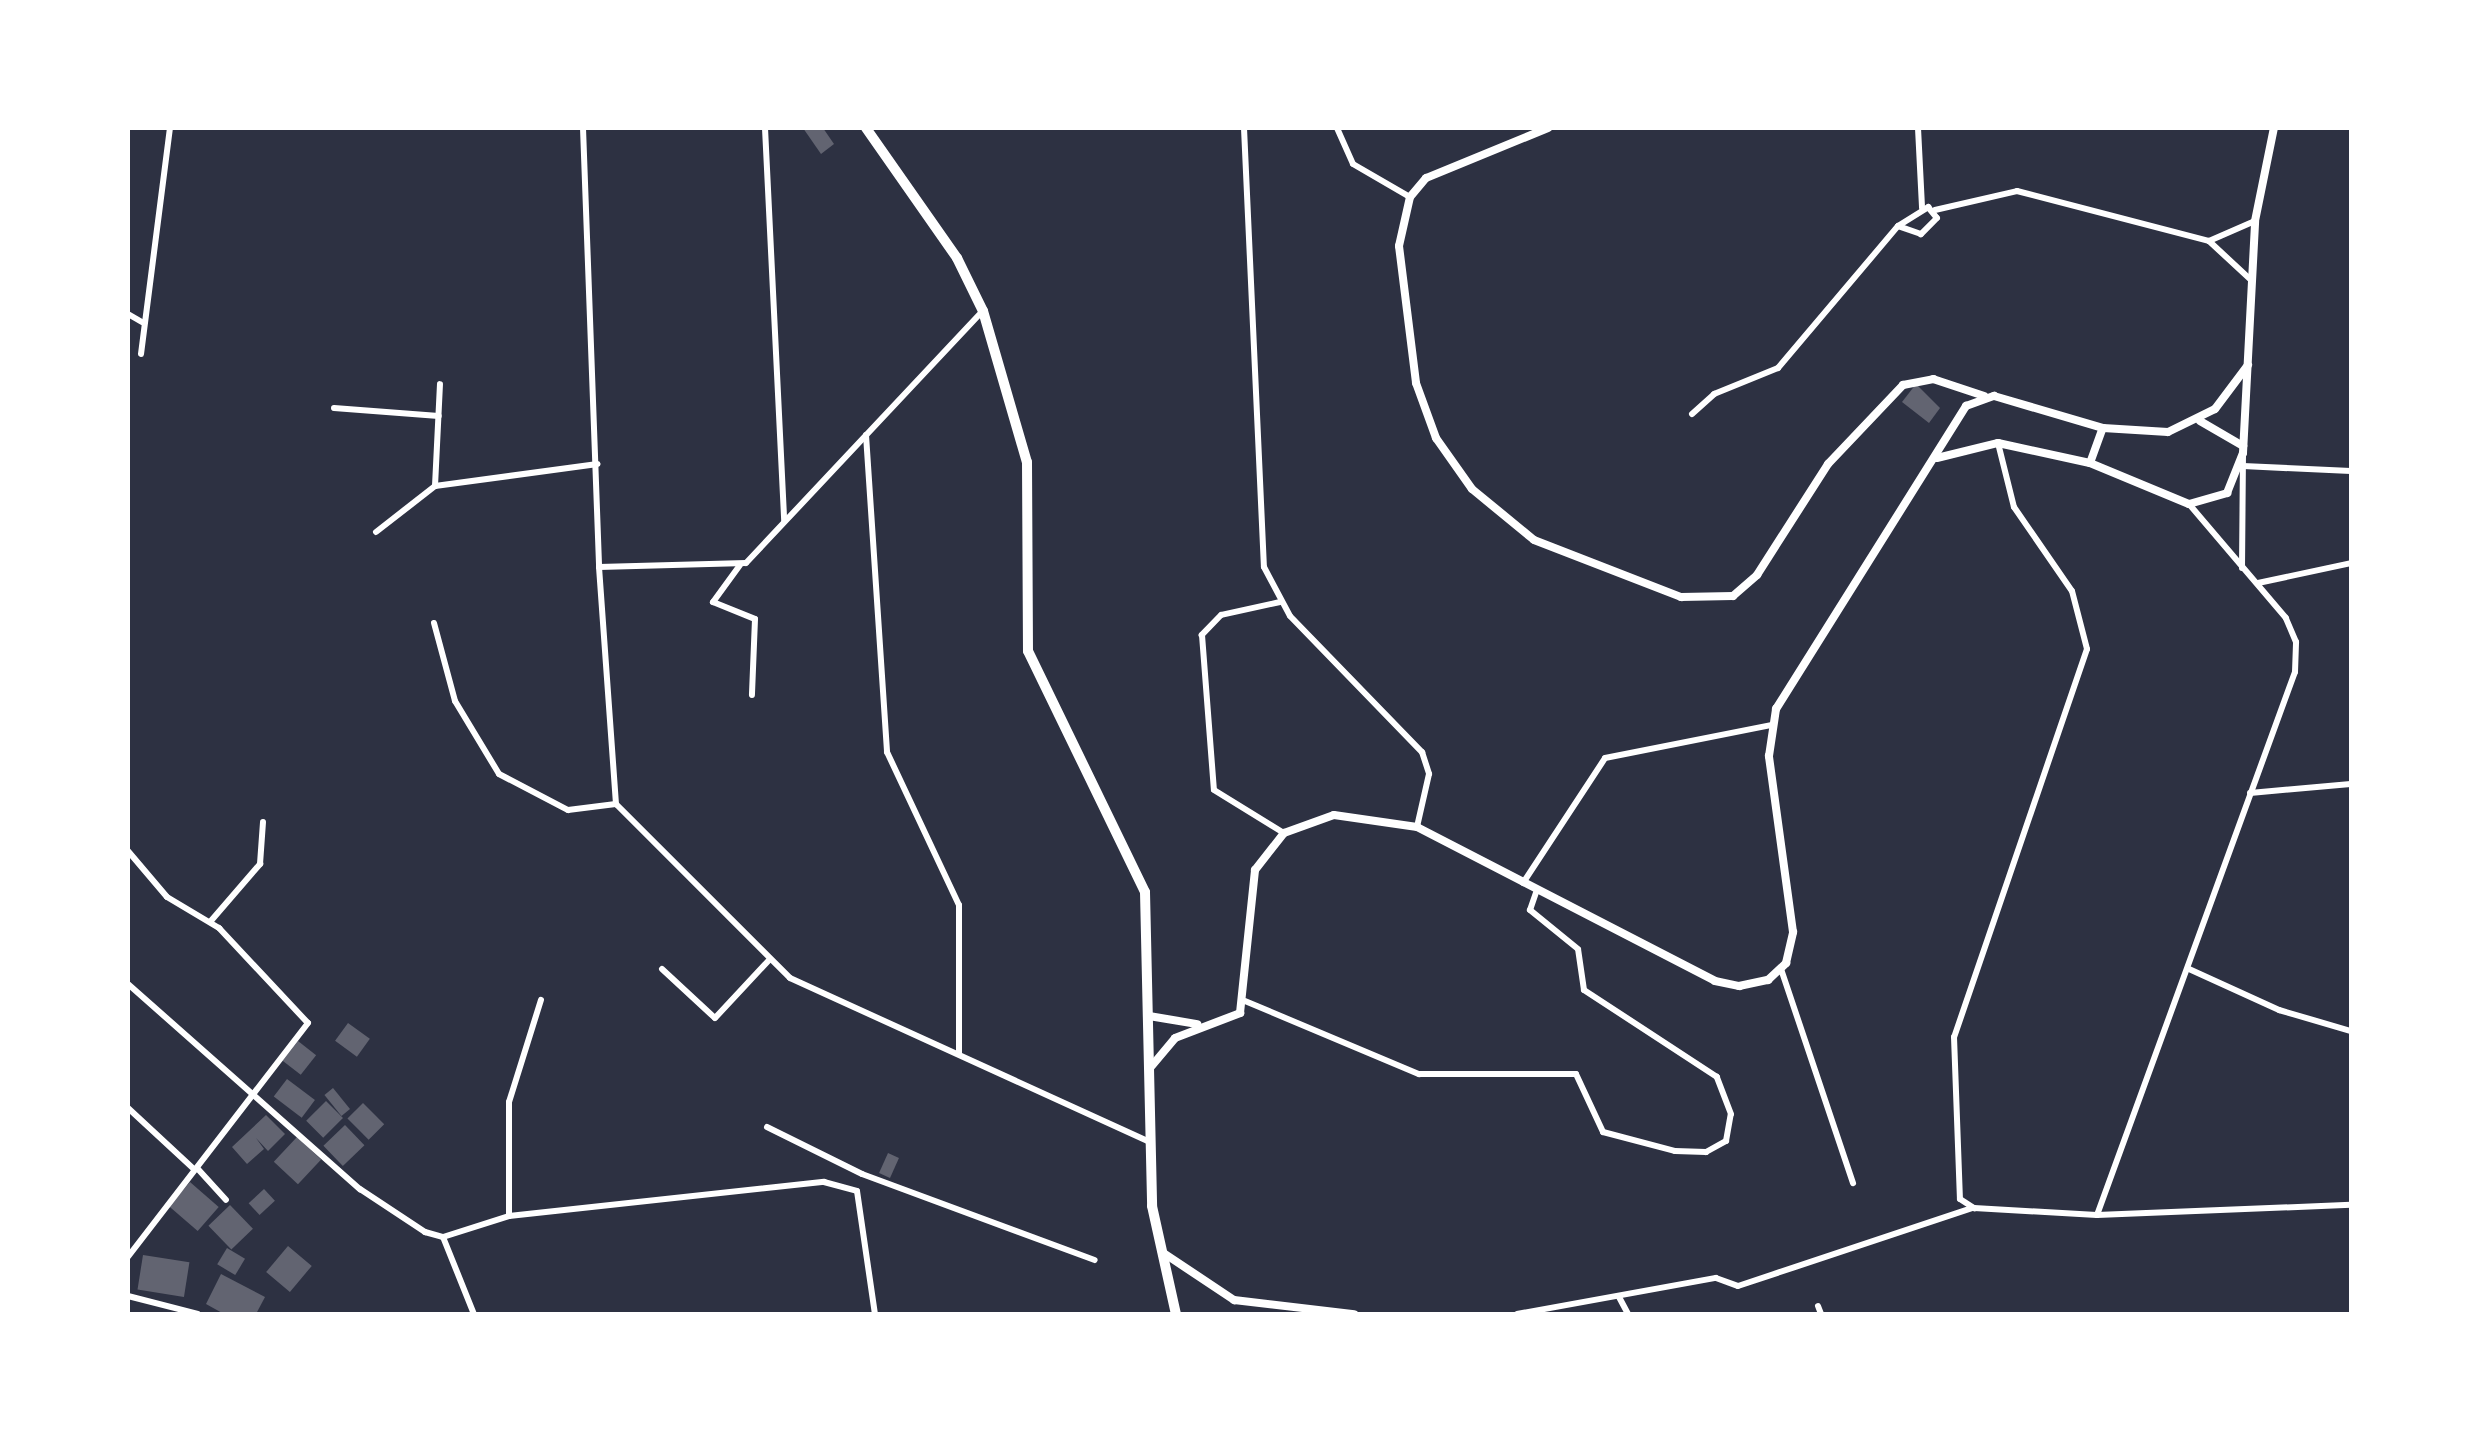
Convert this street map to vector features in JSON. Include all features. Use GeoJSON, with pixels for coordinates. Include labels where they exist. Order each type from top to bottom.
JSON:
{"type":"FeatureCollection","features":[{"type":"Feature","properties":{"kind":"main road"},"geometry":{"type":"LineString","coordinates":[[866,128],[957,258],[983,311],[1027,462],[1028,651],[1145,892],[1150,1142],[1158,1250],[1176,1314]]}},
{"type":"Feature","properties":{"kind":"street"},"geometry":{"type":"LineString","coordinates":[[141,354],[142,322],[170,128]]}},
{"type":"Feature","properties":{"kind":"street"},"geometry":{"type":"LineString","coordinates":[[583,128],[598,464],[599,567],[616,804],[769,960],[815,992],[1150,1142]]}},
{"type":"Feature","properties":{"kind":"street"},"geometry":{"type":"LineString","coordinates":[[765,128],[784,521]]}},
{"type":"Feature","properties":{"kind":"street"},"geometry":{"type":"LineString","coordinates":[[1244,128],[1261,539],[1280,602],[1422,752],[1429,774],[1417,827]]}},
{"type":"Feature","properties":{"kind":"street"},"geometry":{"type":"LineString","coordinates":[[1337,128],[1353,164],[1410,197]]}},
{"type":"Feature","properties":{"kind":"street"},"geometry":{"type":"LineString","coordinates":[[1548,128],[1444,168],[1410,197],[1399,246],[1416,383],[1442,449],[1480,498],[1534,540],[1633,582],[1695,599],[1733,596],[1757,575],[1828,464],[1903,385],[1933,379],[2103,428],[2149,433],[2200,421],[2248,365]]}},
{"type":"Feature","properties":{"kind":"street"},"geometry":{"type":"LineString","coordinates":[[1918,128],[1922,208]]}},
{"type":"Feature","properties":{"kind":"street"},"geometry":{"type":"LineString","coordinates":[[2242,568],[2243,450],[2255,221],[2274,128]]}},
{"type":"Feature","properties":{"kind":"street"},"geometry":{"type":"LineString","coordinates":[[1692,414],[1714,394],[1778,368],[1898,226],[1922,208],[1935,210],[2017,191],[2209,241],[2252,281]]}},
{"type":"Feature","properties":{"kind":"street"},"geometry":{"type":"LineString","coordinates":[[1898,226],[1917,236],[1937,218],[1935,210]]}},
{"type":"Feature","properties":{"kind":"street"},"geometry":{"type":"LineString","coordinates":[[2209,241],[2255,221]]}},
{"type":"Feature","properties":{"kind":"street"},"geometry":{"type":"LineString","coordinates":[[752,695],[755,619],[713,602],[740,565],[983,311]]}},
{"type":"Feature","properties":{"kind":"street"},"geometry":{"type":"LineString","coordinates":[[128,314],[142,322]]}},
{"type":"Feature","properties":{"kind":"street"},"geometry":{"type":"LineString","coordinates":[[435,486],[440,384]]}},
{"type":"Feature","properties":{"kind":"street"},"geometry":{"type":"LineString","coordinates":[[1853,1183],[1781,969],[1792,917],[1771,725],[1937,459],[1966,406],[1984,396]]}},
{"type":"Feature","properties":{"kind":"street"},"geometry":{"type":"LineString","coordinates":[[334,408],[439,416]]}},
{"type":"Feature","properties":{"kind":"street"},"geometry":{"type":"LineString","coordinates":[[2200,421],[2243,450]]}},
{"type":"Feature","properties":{"kind":"street"},"geometry":{"type":"LineString","coordinates":[[2090,463],[2103,428]]}},
{"type":"Feature","properties":{"kind":"street"},"geometry":{"type":"LineString","coordinates":[[866,435],[887,752],[959,905],[959,1054]]}},
{"type":"Feature","properties":{"kind":"street"},"geometry":{"type":"LineString","coordinates":[[1937,459],[1998,443],[2090,463],[2189,504],[2258,583],[2293,630],[2297,656],[2287,701],[2250,793],[2189,969],[2097,1215]]}},
{"type":"Feature","properties":{"kind":"street"},"geometry":{"type":"LineString","coordinates":[[1998,443],[2014,507],[2072,591],[2087,649],[1954,1037],[1963,1203],[1974,1208],[2097,1215],[2351,1205]]}},
{"type":"Feature","properties":{"kind":"street"},"geometry":{"type":"LineString","coordinates":[[2189,504],[2227,493],[2243,450]]}},
{"type":"Feature","properties":{"kind":"street"},"geometry":{"type":"LineString","coordinates":[[376,532],[435,486],[598,464]]}},
{"type":"Feature","properties":{"kind":"street"},"geometry":{"type":"LineString","coordinates":[[2243,466],[2351,471]]}},
{"type":"Feature","properties":{"kind":"street"},"geometry":{"type":"LineString","coordinates":[[2258,583],[2351,563]]}},
{"type":"Feature","properties":{"kind":"street"},"geometry":{"type":"LineString","coordinates":[[599,567],[740,565]]}},
{"type":"Feature","properties":{"kind":"street"},"geometry":{"type":"LineString","coordinates":[[1280,602],[1221,615],[1202,635],[1214,790],[1284,833]]}},
{"type":"Feature","properties":{"kind":"street"},"geometry":{"type":"LineString","coordinates":[[434,623],[455,701],[499,774],[568,810],[599,812],[616,804]]}},
{"type":"Feature","properties":{"kind":"street"},"geometry":{"type":"LineString","coordinates":[[1523,883],[1605,758],[1771,725]]}},
{"type":"Feature","properties":{"kind":"street"},"geometry":{"type":"LineString","coordinates":[[2250,793],[2351,784]]}},
{"type":"Feature","properties":{"kind":"street"},"geometry":{"type":"LineString","coordinates":[[1149,1016],[1198,1025],[1229,1023],[1245,1001],[1248,894],[1255,870],[1284,833],[1351,814],[1417,827],[1715,981],[1750,986],[1781,969]]}},
{"type":"Feature","properties":{"kind":"street"},"geometry":{"type":"LineString","coordinates":[[210,922],[260,864],[263,822]]}},
{"type":"Feature","properties":{"kind":"street"},"geometry":{"type":"LineString","coordinates":[[128,851],[167,897],[210,922],[308,1021],[255,1097],[128,1257]]}},
{"type":"Feature","properties":{"kind":"street"},"geometry":{"type":"LineString","coordinates":[[1245,1001],[1419,1074],[1569,1072],[1586,1084],[1603,1132],[1675,1151],[1715,1149],[1730,1135],[1731,1114],[1717,1077],[1584,990],[1578,949],[1530,910],[1537,890]]}},
{"type":"Feature","properties":{"kind":"street"},"geometry":{"type":"LineString","coordinates":[[662,969],[715,1018],[769,960]]}},
{"type":"Feature","properties":{"kind":"street"},"geometry":{"type":"LineString","coordinates":[[2189,969],[2279,1010],[2351,1031]]}},
{"type":"Feature","properties":{"kind":"street"},"geometry":{"type":"LineString","coordinates":[[128,984],[360,1189],[443,1237],[474,1314]]}},
{"type":"Feature","properties":{"kind":"street"},"geometry":{"type":"LineString","coordinates":[[509,1216],[509,1102],[541,1000]]}},
{"type":"Feature","properties":{"kind":"street"},"geometry":{"type":"LineString","coordinates":[[1150,1068],[1198,1025]]}},
{"type":"Feature","properties":{"kind":"street"},"geometry":{"type":"LineString","coordinates":[[128,1108],[226,1200]]}},
{"type":"Feature","properties":{"kind":"street"},"geometry":{"type":"LineString","coordinates":[[767,1127],[862,1174],[1095,1260]]}},
{"type":"Feature","properties":{"kind":"street"},"geometry":{"type":"LineString","coordinates":[[862,1174],[857,1191],[875,1314]]}},
{"type":"Feature","properties":{"kind":"street"},"geometry":{"type":"LineString","coordinates":[[443,1237],[509,1216],[824,1182],[857,1191]]}},
{"type":"Feature","properties":{"kind":"street"},"geometry":{"type":"LineString","coordinates":[[1517,1314],[1716,1278],[1738,1286],[1974,1208]]}},
{"type":"Feature","properties":{"kind":"street"},"geometry":{"type":"LineString","coordinates":[[1158,1250],[1234,1300],[1354,1314]]}},
{"type":"Feature","properties":{"kind":"street"},"geometry":{"type":"LineString","coordinates":[[128,1296],[198,1314]]}},
{"type":"Feature","properties":{"kind":"street"},"geometry":{"type":"LineString","coordinates":[[1618,1297],[1628,1314]]}},
{"type":"Feature","properties":{"kind":"street"},"geometry":{"type":"LineString","coordinates":[[1818,1306],[1821,1314]]}},
{"type":"Feature","properties":{"kind":"building"},"geometry":{"type":"Polygon","coordinates":[[[803,128],[823,128],[834,144],[821,154],[803,128]]]}},
{"type":"Feature","properties":{"kind":"building"},"geometry":{"type":"Polygon","coordinates":[[[1916,384],[1940,408],[1929,423],[1902,402],[1916,384]]]}},
{"type":"Feature","properties":{"kind":"building"},"geometry":{"type":"Polygon","coordinates":[[[348,1023],[370,1039],[357,1057],[335,1041],[348,1023]]]}},
{"type":"Feature","properties":{"kind":"building"},"geometry":{"type":"Polygon","coordinates":[[[298,1041],[316,1055],[301,1075],[283,1061],[298,1041]]]}},
{"type":"Feature","properties":{"kind":"building"},"geometry":{"type":"Polygon","coordinates":[[[287,1079],[315,1100],[302,1118],[274,1097],[287,1079]]]}},
{"type":"Feature","properties":{"kind":"building"},"geometry":{"type":"Polygon","coordinates":[[[333,1088],[350,1109],[341,1116],[324,1095],[333,1088]]]}},
{"type":"Feature","properties":{"kind":"building"},"geometry":{"type":"Polygon","coordinates":[[[326,1101],[343,1118],[323,1138],[306,1121],[326,1101]]]}},
{"type":"Feature","properties":{"kind":"building"},"geometry":{"type":"Polygon","coordinates":[[[363,1103],[384,1124],[369,1140],[347,1119],[363,1103]]]}},
{"type":"Feature","properties":{"kind":"building"},"geometry":{"type":"Polygon","coordinates":[[[266,1115],[285,1134],[268,1151],[256,1138],[264,1149],[247,1164],[232,1147],[266,1115]]]}},
{"type":"Feature","properties":{"kind":"building"},"geometry":{"type":"Polygon","coordinates":[[[345,1125],[364,1145],[343,1166],[323,1146],[345,1125]]]}},
{"type":"Feature","properties":{"kind":"building"},"geometry":{"type":"Polygon","coordinates":[[[297,1137],[321,1160],[298,1184],[274,1162],[297,1137]]]}},
{"type":"Feature","properties":{"kind":"building"},"geometry":{"type":"Polygon","coordinates":[[[888,1153],[899,1158],[890,1178],[879,1173],[888,1153]]]}},
{"type":"Feature","properties":{"kind":"building"},"geometry":{"type":"Polygon","coordinates":[[[190,1182],[219,1207],[198,1231],[169,1206],[190,1182]]]}},
{"type":"Feature","properties":{"kind":"building"},"geometry":{"type":"Polygon","coordinates":[[[264,1189],[275,1201],[260,1215],[249,1203],[264,1189]]]}},
{"type":"Feature","properties":{"kind":"building"},"geometry":{"type":"Polygon","coordinates":[[[230,1205],[253,1229],[231,1250],[208,1226],[230,1205]]]}},
{"type":"Feature","properties":{"kind":"building"},"geometry":{"type":"Polygon","coordinates":[[[288,1246],[312,1266],[290,1292],[266,1272],[288,1246]]]}},
{"type":"Feature","properties":{"kind":"building"},"geometry":{"type":"Polygon","coordinates":[[[227,1248],[245,1259],[235,1275],[217,1264],[227,1248]]]}},
{"type":"Feature","properties":{"kind":"building"},"geometry":{"type":"Polygon","coordinates":[[[143,1255],[189,1262],[184,1297],[138,1290],[143,1255]]]}},
{"type":"Feature","properties":{"kind":"building"},"geometry":{"type":"Polygon","coordinates":[[[221,1274],[265,1297],[256,1314],[224,1314],[206,1304],[221,1274]]]}}]}
